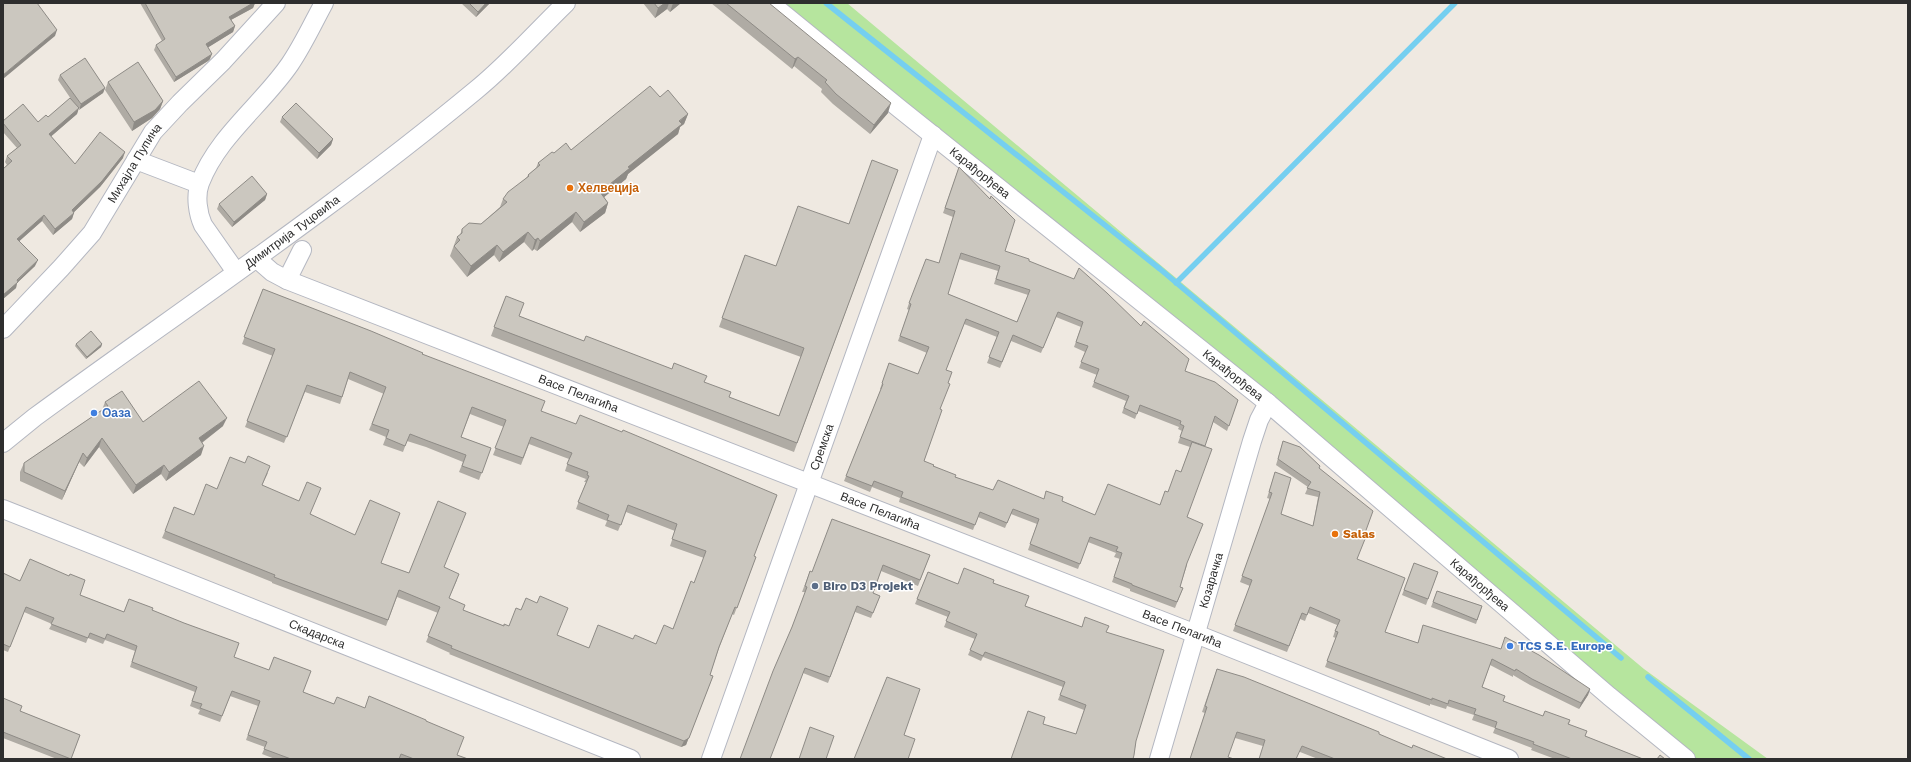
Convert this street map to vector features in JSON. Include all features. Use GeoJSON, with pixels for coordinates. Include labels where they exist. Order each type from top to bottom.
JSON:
{"type":"FeatureCollection","features":[{"type":"Feature","properties":{"kind":"street","name":"Михајла Пупина"},"geometry":{"type":"LineString","coordinates":[[3,329],[92,233],[142,162],[153,132],[223,61],[275,3]]}},
{"type":"Feature","properties":{"kind":"street"},"geometry":{"type":"LineString","coordinates":[[236,272],[199,218],[199,184],[217,151],[290,65],[324,3]]}},
{"type":"Feature","properties":{"kind":"street","name":"Димитрија Туцовића"},"geometry":{"type":"LineString","coordinates":[[3,443],[35,417],[256,258],[379,167],[478,89],[566,3]]}},
{"type":"Feature","properties":{"kind":"street","name":"Карађорђева"},"geometry":{"type":"LineString","coordinates":[[770,3],[1268,403],[1603,691],[1686,759]]}},
{"type":"Feature","properties":{"kind":"street","name":"Сремска"},"geometry":{"type":"LineString","coordinates":[[711,759],[933,135]]}},
{"type":"Feature","properties":{"kind":"street"},"geometry":{"type":"LineString","coordinates":[[142,162],[199,184]]}},
{"type":"Feature","properties":{"kind":"street"},"geometry":{"type":"LineString","coordinates":[[287,280],[302,250]]}},
{"type":"Feature","properties":{"kind":"street","name":"Васе Пелагића"},"geometry":{"type":"LineString","coordinates":[[256,258],[272,272],[287,280],[1196,634],[1509,759]]}},
{"type":"Feature","properties":{"kind":"street","name":"Козарачка"},"geometry":{"type":"LineString","coordinates":[[1159,759],[1252,441],[1259,420],[1268,403]]}},
{"type":"Feature","properties":{"kind":"street","name":"Скадарска"},"geometry":{"type":"LineString","coordinates":[[3,509],[630,759]]}},
{"type":"Feature","properties":{"kind":"green space"},"geometry":{"type":"Polygon","coordinates":[[[775,3],[847,3],[1644,669],[1768,759],[1688,759],[775,3]]]}},
{"type":"Feature","properties":{"kind":"building"},"geometry":{"type":"Polygon","coordinates":[[[3,3],[37,3],[57,30],[3,75],[3,3]]]}},
{"type":"Feature","properties":{"kind":"building"},"geometry":{"type":"Polygon","coordinates":[[[145,3],[253,3],[229,17],[235,26],[206,44],[212,54],[176,77],[156,45],[165,39],[145,3]]]}},
{"type":"Feature","properties":{"kind":"building"},"geometry":{"type":"Polygon","coordinates":[[[469,3],[486,3],[478,12],[469,3]]]}},
{"type":"Feature","properties":{"kind":"building"},"geometry":{"type":"Polygon","coordinates":[[[654,3],[665,3],[658,8],[654,3]]]}},
{"type":"Feature","properties":{"kind":"building"},"geometry":{"type":"Polygon","coordinates":[[[726,3],[769,3],[891,103],[874,125],[836,94],[825,82],[827,80],[798,57],[795,59],[726,3]]]}},
{"type":"Feature","properties":{"kind":"building"},"geometry":{"type":"Polygon","coordinates":[[[85,58],[105,88],[81,104],[60,75],[85,58]]]}},
{"type":"Feature","properties":{"kind":"building"},"geometry":{"type":"Polygon","coordinates":[[[138,62],[163,101],[155,110],[134,122],[108,82],[138,62]]]}},
{"type":"Feature","properties":{"kind":"building","name":"Хелвеција"},"geometry":{"type":"Polygon","coordinates":[[[650,86],[660,97],[668,90],[688,114],[679,121],[682,124],[628,167],[630,168],[600,192],[608,203],[584,222],[576,212],[540,241],[538,238],[535,240],[528,232],[503,252],[497,245],[471,266],[454,246],[460,240],[457,237],[462,233],[462,229],[469,223],[481,224],[507,202],[503,199],[508,192],[529,176],[528,175],[540,165],[538,163],[566,143],[571,150],[650,86]]]}},
{"type":"Feature","properties":{"kind":"building"},"geometry":{"type":"Polygon","coordinates":[[[70,98],[79,108],[49,134],[75,164],[100,132],[125,152],[102,181],[72,210],[74,213],[55,229],[44,215],[17,239],[38,260],[17,280],[18,282],[3,295],[3,169],[12,161],[7,156],[21,145],[3,121],[23,104],[38,122],[46,115],[48,117],[70,98]]]}},
{"type":"Feature","properties":{"kind":"building"},"geometry":{"type":"Polygon","coordinates":[[[296,103],[333,139],[319,153],[282,117],[296,103]]]}},
{"type":"Feature","properties":{"kind":"building"},"geometry":{"type":"Polygon","coordinates":[[[872,160],[898,170],[797,443],[494,327],[506,296],[524,303],[519,316],[584,341],[586,336],[672,369],[674,363],[707,376],[704,382],[731,392],[729,397],[779,416],[804,348],[722,318],[745,255],[776,266],[798,206],[849,224],[872,160]]]}},
{"type":"Feature","properties":{"kind":"building"},"geometry":{"type":"Polygon","coordinates":[[[959,167],[990,199],[991,196],[1015,220],[1005,251],[1029,259],[1029,261],[1074,279],[1079,268],[1141,326],[1144,321],[1189,359],[1185,371],[1215,382],[1238,400],[1229,426],[1215,416],[1205,446],[1180,437],[1184,426],[1180,424],[1181,421],[1140,405],[1137,414],[1124,408],[1129,396],[1094,382],[1099,369],[1081,362],[1088,346],[1076,342],[1083,322],[1058,312],[1043,348],[1013,335],[1002,362],[989,357],[999,332],[966,319],[946,370],[952,372],[948,383],[950,384],[940,409],[942,410],[924,461],[956,475],[955,477],[993,490],[998,480],[1044,499],[1046,491],[1063,497],[1062,501],[1095,515],[1108,484],[1160,505],[1165,491],[1168,492],[1176,470],[1181,472],[1192,442],[1212,449],[1187,517],[1203,524],[1187,563],[1180,587],[1183,588],[1177,602],[1114,577],[1122,553],[1116,551],[1118,547],[1090,537],[1080,564],[1030,544],[1039,519],[1013,509],[1007,523],[980,512],[975,525],[901,497],[903,492],[874,481],[872,486],[846,476],[883,384],[882,383],[889,363],[918,374],[929,347],[900,336],[911,304],[909,303],[926,259],[939,263],[955,211],[945,208],[959,167]],[[961,253],[948,294],[1017,322],[1030,290],[996,279],[1000,266],[961,253]]]}},
{"type":"Feature","properties":{"kind":"building"},"geometry":{"type":"Polygon","coordinates":[[[252,176],[267,194],[234,222],[219,204],[252,176]]]}},
{"type":"Feature","properties":{"kind":"building"},"geometry":{"type":"Polygon","coordinates":[[[263,289],[371,331],[423,353],[422,354],[545,401],[541,411],[576,424],[580,415],[622,432],[623,430],[777,495],[754,556],[756,557],[737,608],[735,607],[719,647],[710,675],[713,676],[689,738],[684,741],[451,648],[452,646],[428,636],[440,607],[399,590],[388,620],[274,577],[275,575],[165,531],[174,507],[194,515],[206,484],[217,489],[230,457],[245,463],[248,456],[270,466],[262,485],[299,501],[307,482],[321,488],[310,514],[355,535],[370,500],[400,513],[381,563],[409,573],[438,501],[466,513],[444,567],[459,574],[449,598],[465,605],[463,610],[504,626],[504,624],[509,626],[516,608],[521,610],[526,598],[537,603],[540,596],[568,608],[557,635],[589,648],[598,625],[633,639],[635,635],[656,644],[664,625],[673,629],[691,581],[694,583],[706,551],[672,539],[677,524],[628,505],[621,525],[607,520],[609,515],[578,502],[589,476],[587,475],[588,472],[567,464],[572,453],[531,437],[523,458],[495,448],[506,420],[472,407],[461,437],[491,448],[482,473],[462,466],[466,455],[410,434],[405,446],[386,438],[389,430],[372,424],[386,387],[350,372],[342,397],[307,385],[287,437],[247,421],[275,349],[244,337],[263,289]]]}},
{"type":"Feature","properties":{"kind":"building"},"geometry":{"type":"Polygon","coordinates":[[[91,331],[102,344],[87,357],[76,344],[91,331]]]}},
{"type":"Feature","properties":{"kind":"building"},"geometry":{"type":"Polygon","coordinates":[[[199,381],[227,418],[199,438],[204,446],[169,472],[164,465],[136,485],[102,438],[87,458],[83,453],[65,491],[24,472],[24,463],[108,406],[105,402],[122,391],[143,422],[199,381]]]}},
{"type":"Feature","properties":{"kind":"building"},"geometry":{"type":"Polygon","coordinates":[[[1283,441],[1300,447],[1320,466],[1319,468],[1373,511],[1365,533],[1367,534],[1357,559],[1405,578],[1385,632],[1418,643],[1423,625],[1501,649],[1505,637],[1539,655],[1590,689],[1581,703],[1532,679],[1516,669],[1515,671],[1492,659],[1482,687],[1505,696],[1503,701],[1543,716],[1545,711],[1570,720],[1568,724],[1587,731],[1585,736],[1643,759],[1572,759],[1533,744],[1534,742],[1495,728],[1497,722],[1474,714],[1476,709],[1449,700],[1448,704],[1432,698],[1432,700],[1327,661],[1338,632],[1335,631],[1340,620],[1310,607],[1307,615],[1302,613],[1289,646],[1235,625],[1252,580],[1242,576],[1272,493],[1269,492],[1275,472],[1291,478],[1281,514],[1313,526],[1320,492],[1307,488],[1311,482],[1278,459],[1283,441]]]}},
{"type":"Feature","properties":{"kind":"building"},"geometry":{"type":"Polygon","coordinates":[[[832,519],[930,555],[920,580],[883,565],[873,593],[880,596],[873,613],[857,606],[830,677],[805,668],[770,759],[740,759],[807,587],[805,586],[810,571],[812,572],[832,519]]]}},
{"type":"Feature","properties":{"kind":"building"},"geometry":{"type":"Polygon","coordinates":[[[30,559],[69,576],[70,574],[85,580],[80,595],[124,612],[129,599],[153,608],[152,610],[184,623],[239,643],[234,657],[269,670],[274,657],[311,671],[303,692],[334,704],[337,697],[365,708],[369,696],[464,737],[457,755],[468,759],[414,759],[401,754],[399,759],[291,759],[264,749],[267,742],[248,735],[260,701],[232,691],[222,716],[200,708],[202,704],[192,701],[197,687],[132,662],[137,646],[107,634],[105,639],[90,633],[88,638],[51,624],[54,618],[26,607],[10,647],[3,644],[3,573],[20,581],[30,559]]]}},
{"type":"Feature","properties":{"kind":"building"},"geometry":{"type":"Polygon","coordinates":[[[1414,563],[1438,572],[1428,599],[1404,590],[1414,563]]]}},
{"type":"Feature","properties":{"kind":"building"},"geometry":{"type":"Polygon","coordinates":[[[964,568],[994,580],[993,583],[1029,596],[1025,606],[1082,627],[1085,617],[1109,626],[1106,632],[1164,650],[1136,741],[1133,759],[1011,759],[1028,711],[1045,717],[1043,724],[1076,734],[1086,705],[1060,695],[1065,682],[985,652],[983,656],[970,650],[977,634],[946,621],[950,612],[917,599],[928,572],[958,584],[964,568]]]}},
{"type":"Feature","properties":{"kind":"building"},"geometry":{"type":"Polygon","coordinates":[[[1437,591],[1482,606],[1477,620],[1433,602],[1437,591]]]}},
{"type":"Feature","properties":{"kind":"building"},"geometry":{"type":"Polygon","coordinates":[[[1217,669],[1244,677],[1379,732],[1379,734],[1412,748],[1413,745],[1447,759],[1335,759],[1302,746],[1296,759],[1259,759],[1265,740],[1237,732],[1228,757],[1234,759],[1190,759],[1207,707],[1205,706],[1217,669]]]}},
{"type":"Feature","properties":{"kind":"building"},"geometry":{"type":"Polygon","coordinates":[[[887,677],[920,689],[904,735],[915,739],[908,759],[854,759],[887,677]]]}},
{"type":"Feature","properties":{"kind":"building"},"geometry":{"type":"Polygon","coordinates":[[[3,698],[22,706],[20,711],[80,735],[71,759],[3,732],[3,698]]]}},
{"type":"Feature","properties":{"kind":"building"},"geometry":{"type":"Polygon","coordinates":[[[810,727],[834,736],[826,759],[799,759],[810,727]]]}},
{"type":"Feature","properties":{"kind":"building"},"geometry":{"type":"Polygon","coordinates":[[[1660,755],[1665,759],[1657,759],[1660,755]]]}},
{"type":"Feature","properties":{"kind":"waterway"},"geometry":{"type":"LineString","coordinates":[[826,3],[1160,269],[1621,658]]}},
{"type":"Feature","properties":{"kind":"waterway"},"geometry":{"type":"LineString","coordinates":[[1176,283],[1455,3]]}},
{"type":"Feature","properties":{"kind":"waterway"},"geometry":{"type":"LineString","coordinates":[[1648,677],[1749,759]]}},
{"type":"Feature","properties":{"kind":"place","name":"Хелвеција"},"geometry":{"type":"Point","coordinates":[570,188]}},
{"type":"Feature","properties":{"kind":"place","name":"Оаза"},"geometry":{"type":"Point","coordinates":[94,413]}},
{"type":"Feature","properties":{"kind":"place","name":"Salas"},"geometry":{"type":"Point","coordinates":[1335,534]}},
{"type":"Feature","properties":{"kind":"place","name":"Biro D3 Projekt"},"geometry":{"type":"Point","coordinates":[815,586]}},
{"type":"Feature","properties":{"kind":"place","name":"TCS S.E. Europe"},"geometry":{"type":"Point","coordinates":[1510,646]}}]}
